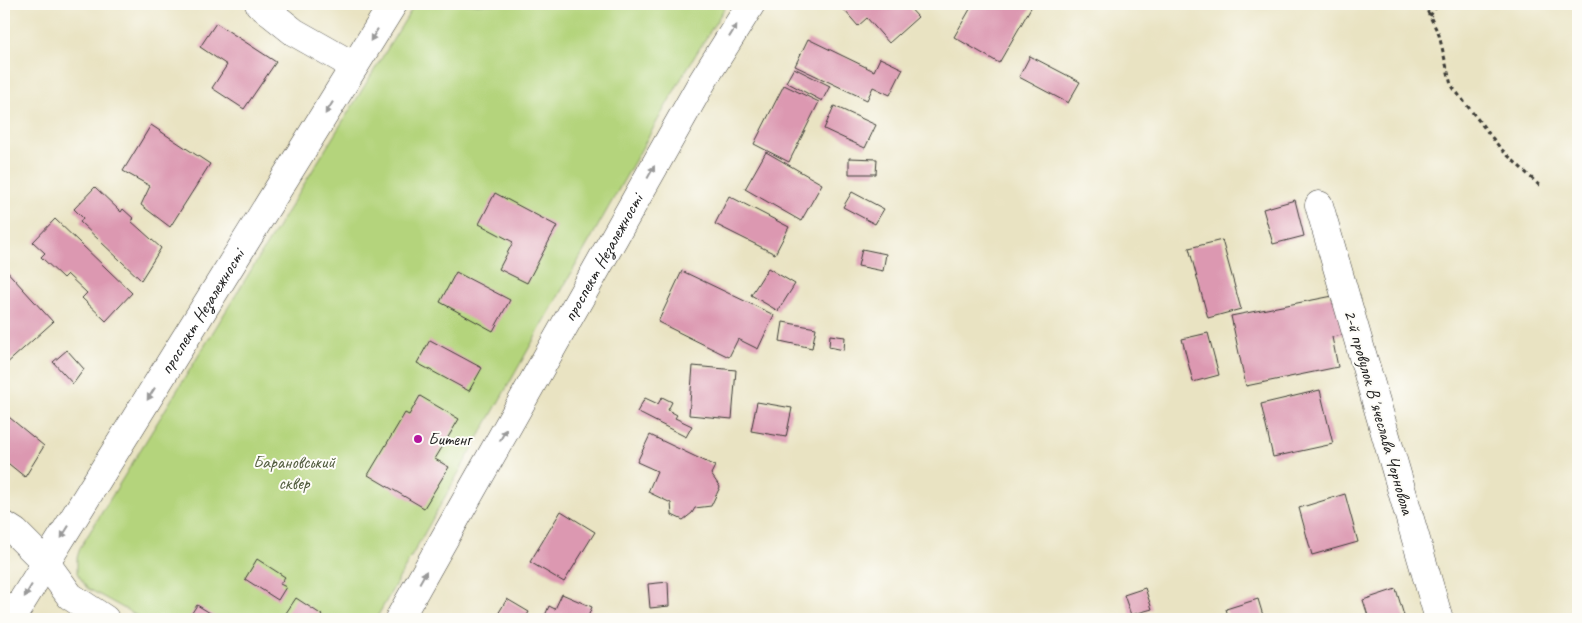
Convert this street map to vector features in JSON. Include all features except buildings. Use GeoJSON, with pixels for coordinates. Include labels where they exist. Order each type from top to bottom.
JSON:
{"type":"FeatureCollection","features":[{"type":"Feature","properties":{"kind":"main road"},"geometry":{"type":"LineString","coordinates":[[260,4],[294,32],[354,66]]}},
{"type":"Feature","properties":{"kind":"main road","name":"проспект Незалежності"},"geometry":{"type":"LineString","coordinates":[[11,619],[393,4]]}},
{"type":"Feature","properties":{"kind":"main road","name":"проспект Незалежності"},"geometry":{"type":"LineString","coordinates":[[399,619],[702,82],[751,4]]}},
{"type":"Feature","properties":{"kind":"main road","name":"2-й провулок Вʼячеслава Чорновола"},"geometry":{"type":"LineString","coordinates":[[1319,205],[1439,619]]}},
{"type":"Feature","properties":{"kind":"main road"},"geometry":{"type":"LineString","coordinates":[[4,525],[15,532],[46,563],[70,596],[105,619]]}},
{"type":"Feature","properties":{"kind":"path"},"geometry":{"type":"LineString","coordinates":[[1424,4],[1439,34],[1451,85],[1501,149],[1542,188]]}},
{"type":"Feature","properties":{"kind":"path"},"geometry":{"type":"LineString","coordinates":[[1430,16],[1438,4]]}},
{"type":"Feature","properties":{"kind":"green space","name":"Барановський сквер"},"geometry":{"type":"Polygon","coordinates":[[[415,4],[727,4],[685,72],[376,619],[143,619],[87,588],[77,573],[77,558],[80,548],[415,4]]]}},
{"type":"Feature","properties":{"kind":"place","name":"Битенг"},"geometry":{"type":"Point","coordinates":[418,439]}}]}
